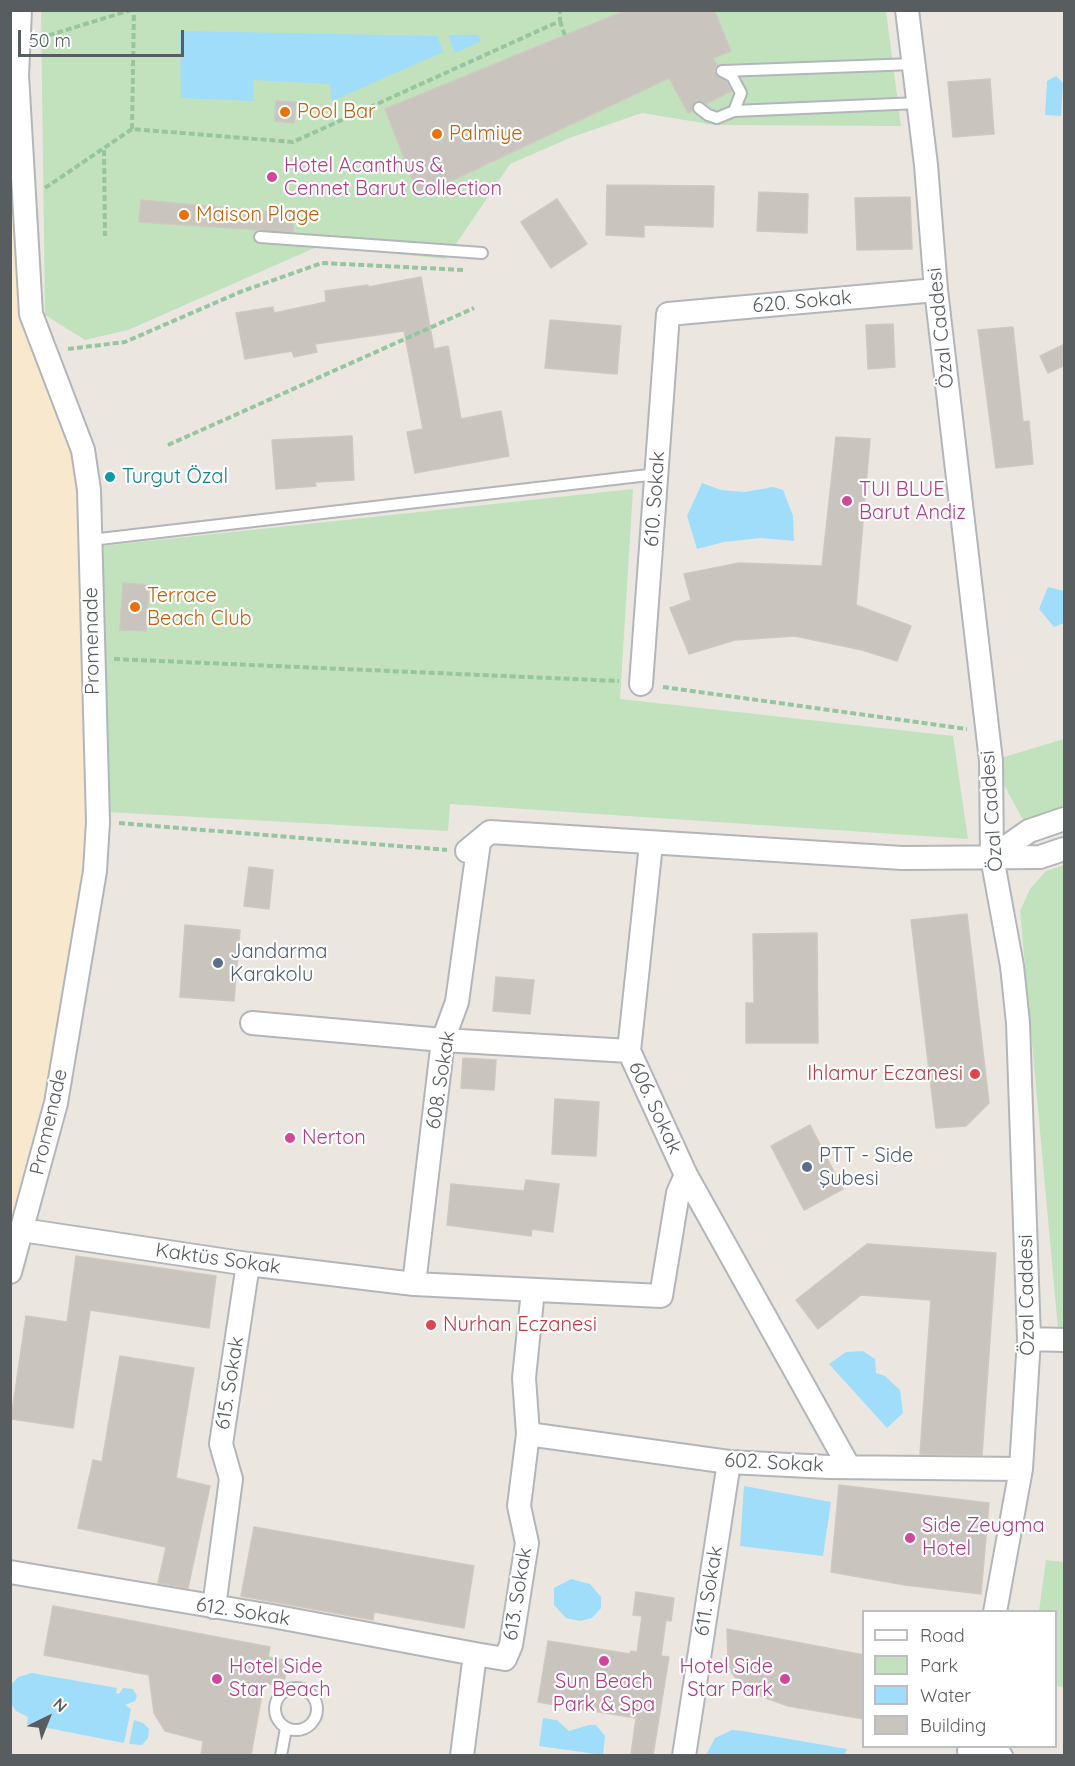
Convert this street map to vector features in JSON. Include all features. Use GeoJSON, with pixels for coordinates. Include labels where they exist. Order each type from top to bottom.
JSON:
{"type":"FeatureCollection","features":[{"type":"Feature","properties":{"kind":"street","name":"Promenade"},"geometry":{"type":"LineString","coordinates":[[10,1272],[56,1103],[94,872],[98,822],[92,658],[91,540],[83,450],[31,315],[17,75],[21,10]]}},
{"type":"Feature","properties":{"kind":"street","name":"Özal Caddesi"},"geometry":{"type":"LineString","coordinates":[[908,10],[936,290],[991,761],[992,858],[1012,966],[1018,1023],[1029,1339],[1021,1469],[995,1610]]}},
{"type":"Feature","properties":{"kind":"street","name":"620. Sokak"},"geometry":{"type":"LineString","coordinates":[[668,314],[936,290]]}},
{"type":"Feature","properties":{"kind":"street","name":"610. Sokak"},"geometry":{"type":"LineString","coordinates":[[640,684],[668,314]]}},
{"type":"Feature","properties":{"kind":"street"},"geometry":{"type":"LineString","coordinates":[[992,858],[1029,831],[1065,819]]}},
{"type":"Feature","properties":{"kind":"street"},"geometry":{"type":"LineString","coordinates":[[473,847],[490,832],[651,844],[902,858],[1040,857],[1065,849]]}},
{"type":"Feature","properties":{"kind":"street","name":"606. Sokak"},"geometry":{"type":"LineString","coordinates":[[651,844],[629,1051],[686,1175],[678,1193],[661,1296]]}},
{"type":"Feature","properties":{"kind":"street","name":"608. Sokak"},"geometry":{"type":"LineString","coordinates":[[414,1284],[443,1040],[456,1002],[473,847]]}},
{"type":"Feature","properties":{"kind":"street"},"geometry":{"type":"LineString","coordinates":[[252,1023],[443,1040],[629,1051]]}},
{"type":"Feature","properties":{"kind":"street"},"geometry":{"type":"LineString","coordinates":[[686,1175],[849,1467]]}},
{"type":"Feature","properties":{"kind":"street","name":"Kaktüs Sokak"},"geometry":{"type":"LineString","coordinates":[[22,1230],[248,1264],[414,1284],[661,1296]]}},
{"type":"Feature","properties":{"kind":"street","name":"615. Sokak"},"geometry":{"type":"LineString","coordinates":[[214,1607],[231,1479],[221,1444],[248,1264]]}},
{"type":"Feature","properties":{"kind":"street","name":"613. Sokak"},"geometry":{"type":"LineString","coordinates":[[462,1755],[475,1654],[505,1659],[511,1645],[526,1543],[519,1506],[528,1434],[524,1378],[533,1290]]}},
{"type":"Feature","properties":{"kind":"street"},"geometry":{"type":"LineString","coordinates":[[1029,1339],[1065,1340]]}},
{"type":"Feature","properties":{"kind":"street","name":"602. Sokak"},"geometry":{"type":"LineString","coordinates":[[528,1434],[729,1462],[849,1467],[1021,1469]]}},
{"type":"Feature","properties":{"kind":"street","name":"611. Sokak"},"geometry":{"type":"LineString","coordinates":[[684,1755],[729,1462]]}},
{"type":"Feature","properties":{"kind":"street","name":"612. Sokak"},"geometry":{"type":"LineString","coordinates":[[10,1572],[475,1654]]}},
{"type":"Feature","properties":{"kind":"street"},"geometry":{"type":"LineString","coordinates":[[969,1751],[1001,1755]]}},
{"type":"Feature","properties":{"kind":"lane"},"geometry":{"type":"LineString","coordinates":[[734,111],[741,93],[732,76],[722,71],[914,64]]}},
{"type":"Feature","properties":{"kind":"lane"},"geometry":{"type":"LineString","coordinates":[[699,108],[708,115],[717,117],[734,111],[919,103]]}},
{"type":"Feature","properties":{"kind":"lane"},"geometry":{"type":"LineString","coordinates":[[260,237],[482,254]]}},
{"type":"Feature","properties":{"kind":"lane"},"geometry":{"type":"LineString","coordinates":[[91,540],[657,474]]}},
{"type":"Feature","properties":{"kind":"lane"},"geometry":{"type":"LineString","coordinates":[[281,1755],[286,1728],[275,1713],[276,1700],[285,1690],[304,1689],[316,1703],[316,1715],[304,1728],[286,1728]]}},
{"type":"Feature","properties":{"kind":"path"},"geometry":{"type":"LineString","coordinates":[[39,38],[133,10],[132,129]]}},
{"type":"Feature","properties":{"kind":"path"},"geometry":{"type":"LineString","coordinates":[[560,10],[560,21],[565,36]]}},
{"type":"Feature","properties":{"kind":"path"},"geometry":{"type":"LineString","coordinates":[[42,189],[104,150],[132,129],[293,142],[560,21]]}},
{"type":"Feature","properties":{"kind":"path"},"geometry":{"type":"LineString","coordinates":[[104,150],[105,236]]}},
{"type":"Feature","properties":{"kind":"path"},"geometry":{"type":"LineString","coordinates":[[43,350],[103,347],[125,342],[240,292],[322,263],[465,270]]}},
{"type":"Feature","properties":{"kind":"path"},"geometry":{"type":"LineString","coordinates":[[168,445],[474,308]]}},
{"type":"Feature","properties":{"kind":"path"},"geometry":{"type":"LineString","coordinates":[[92,658],[503,675],[640,684],[986,732]]}},
{"type":"Feature","properties":{"kind":"path"},"geometry":{"type":"LineString","coordinates":[[98,822],[473,847]]}},
{"type":"Feature","properties":{"kind":"green space","name":"Hotel Acanthus & Cennet Barut Collection"},"geometry":{"type":"Polygon","coordinates":[[[41,10],[886,11],[901,126],[715,125],[642,113],[572,137],[510,164],[446,259],[319,246],[128,330],[85,340],[45,315],[41,10]]]}},
{"type":"Feature","properties":{"kind":"green space"},"geometry":{"type":"Polygon","coordinates":[[[633,489],[620,699],[953,736],[968,839],[450,804],[448,831],[107,812],[102,546],[633,489]]]}},
{"type":"Feature","properties":{"kind":"green space"},"geometry":{"type":"Polygon","coordinates":[[[1064,739],[1064,819],[1029,831],[991,761],[1064,739]]]}},
{"type":"Feature","properties":{"kind":"green space"},"geometry":{"type":"Polygon","coordinates":[[[1064,865],[1064,1329],[1058,1329],[1020,911],[1030,889],[1046,871],[1064,865]]]}},
{"type":"Feature","properties":{"kind":"green space"},"geometry":{"type":"Polygon","coordinates":[[[1046,1560],[1064,1562],[1064,1687],[1057,1686],[1057,1610],[1039,1610],[1046,1560]]]}},
{"type":"Feature","properties":{"kind":"sand"},"geometry":{"type":"Polygon","coordinates":[[[10,11],[31,314],[83,450],[95,871],[11,1272],[10,11]]]}},
{"type":"Feature","properties":{"kind":"water"},"geometry":{"type":"Polygon","coordinates":[[[180,31],[437,36],[443,52],[332,101],[330,84],[253,80],[254,101],[181,98],[180,31]]]}},
{"type":"Feature","properties":{"kind":"water"},"geometry":{"type":"Polygon","coordinates":[[[448,35],[478,35],[481,41],[455,53],[448,35]]]}},
{"type":"Feature","properties":{"kind":"water"},"geometry":{"type":"Polygon","coordinates":[[[1056,76],[1063,83],[1061,116],[1045,115],[1047,81],[1056,76]]]}},
{"type":"Feature","properties":{"kind":"water"},"geometry":{"type":"Polygon","coordinates":[[[702,483],[721,490],[745,492],[773,487],[783,490],[793,516],[794,541],[761,538],[724,542],[697,549],[687,516],[702,483]]]}},
{"type":"Feature","properties":{"kind":"water"},"geometry":{"type":"Polygon","coordinates":[[[1048,587],[1064,591],[1064,623],[1054,627],[1039,609],[1048,587]]]}},
{"type":"Feature","properties":{"kind":"water"},"geometry":{"type":"Polygon","coordinates":[[[863,1351],[875,1359],[876,1373],[885,1376],[900,1390],[903,1413],[887,1428],[829,1364],[846,1352],[863,1351]]]}},
{"type":"Feature","properties":{"kind":"water"},"geometry":{"type":"Polygon","coordinates":[[[744,1486],[831,1502],[823,1556],[740,1546],[744,1486]]]}},
{"type":"Feature","properties":{"kind":"water"},"geometry":{"type":"Polygon","coordinates":[[[571,1579],[590,1584],[601,1597],[601,1608],[592,1618],[580,1621],[566,1618],[554,1605],[554,1588],[571,1579]]]}},
{"type":"Feature","properties":{"kind":"water"},"geometry":{"type":"Polygon","coordinates":[[[32,1673],[117,1688],[116,1693],[119,1694],[123,1688],[133,1689],[137,1696],[135,1701],[125,1705],[131,1709],[124,1743],[27,1724],[28,1717],[16,1711],[11,1704],[11,1685],[18,1677],[32,1673]]]}},
{"type":"Feature","properties":{"kind":"water"},"geometry":{"type":"Polygon","coordinates":[[[543,1718],[557,1720],[569,1731],[596,1725],[605,1736],[603,1755],[539,1746],[543,1718]]]}},
{"type":"Feature","properties":{"kind":"water"},"geometry":{"type":"Polygon","coordinates":[[[134,1720],[143,1723],[149,1729],[148,1738],[142,1745],[129,1744],[134,1720]]]}},
{"type":"Feature","properties":{"kind":"water"},"geometry":{"type":"Polygon","coordinates":[[[732,1730],[847,1749],[844,1756],[706,1755],[715,1738],[732,1730]]]}},
{"type":"Feature","properties":{"kind":"building"},"geometry":{"type":"Polygon","coordinates":[[[627,10],[714,10],[731,51],[713,58],[717,65],[715,72],[726,81],[731,91],[706,104],[696,101],[692,111],[688,113],[669,78],[419,196],[385,109],[627,10]]]}},
{"type":"Feature","properties":{"kind":"building"},"geometry":{"type":"Polygon","coordinates":[[[990,79],[994,134],[953,137],[948,82],[990,79]]]}},
{"type":"Feature","properties":{"kind":"building","name":"Pool Bar"},"geometry":{"type":"Polygon","coordinates":[[[276,101],[296,102],[294,123],[275,121],[276,101]]]}},
{"type":"Feature","properties":{"kind":"building"},"geometry":{"type":"Polygon","coordinates":[[[607,185],[714,186],[713,227],[644,225],[644,237],[606,235],[607,185]]]}},
{"type":"Feature","properties":{"kind":"building"},"geometry":{"type":"Polygon","coordinates":[[[759,192],[808,194],[807,233],[757,231],[759,192]]]}},
{"type":"Feature","properties":{"kind":"building"},"geometry":{"type":"Polygon","coordinates":[[[910,197],[912,249],[857,250],[855,198],[910,197]]]}},
{"type":"Feature","properties":{"kind":"building"},"geometry":{"type":"Polygon","coordinates":[[[557,199],[587,244],[551,268],[521,222],[557,199]]]}},
{"type":"Feature","properties":{"kind":"building"},"geometry":{"type":"Polygon","coordinates":[[[141,200],[294,214],[293,232],[139,222],[141,200]]]}},
{"type":"Feature","properties":{"kind":"building"},"geometry":{"type":"Polygon","coordinates":[[[421,277],[434,349],[448,346],[461,419],[501,411],[509,456],[415,473],[407,432],[423,429],[404,331],[315,344],[317,352],[294,357],[292,351],[245,359],[236,313],[273,307],[274,313],[326,302],[325,291],[368,285],[368,287],[421,277]]]}},
{"type":"Feature","properties":{"kind":"building"},"geometry":{"type":"Polygon","coordinates":[[[550,320],[621,326],[617,374],[545,368],[550,320]]]}},
{"type":"Feature","properties":{"kind":"building"},"geometry":{"type":"Polygon","coordinates":[[[893,324],[895,367],[868,369],[866,325],[893,324]]]}},
{"type":"Feature","properties":{"kind":"building"},"geometry":{"type":"Polygon","coordinates":[[[1013,327],[1023,422],[1029,421],[1033,464],[996,468],[978,330],[1013,327]]]}},
{"type":"Feature","properties":{"kind":"building"},"geometry":{"type":"Polygon","coordinates":[[[1065,344],[1065,365],[1048,373],[1040,356],[1065,344]]]}},
{"type":"Feature","properties":{"kind":"building"},"geometry":{"type":"Polygon","coordinates":[[[352,436],[354,480],[315,482],[316,486],[276,489],[272,440],[352,436]]]}},
{"type":"Feature","properties":{"kind":"building","name":"TUI BLUE Barut Andiz"},"geometry":{"type":"Polygon","coordinates":[[[836,437],[870,439],[856,605],[911,626],[897,661],[862,650],[795,636],[735,640],[689,654],[670,608],[691,600],[684,574],[739,563],[822,566],[836,437]]]}},
{"type":"Feature","properties":{"kind":"building","name":"Terrace Beach Club"},"geometry":{"type":"Polygon","coordinates":[[[123,583],[149,585],[146,631],[120,630],[123,583]]]}},
{"type":"Feature","properties":{"kind":"building"},"geometry":{"type":"Polygon","coordinates":[[[249,867],[273,870],[269,909],[244,906],[249,867]]]}},
{"type":"Feature","properties":{"kind":"building"},"geometry":{"type":"Polygon","coordinates":[[[967,914],[989,1103],[966,1126],[936,1128],[911,920],[967,914]]]}},
{"type":"Feature","properties":{"kind":"building"},"geometry":{"type":"Polygon","coordinates":[[[185,925],[240,930],[234,1001],[180,997],[185,925]]]}},
{"type":"Feature","properties":{"kind":"building"},"geometry":{"type":"Polygon","coordinates":[[[817,933],[818,1043],[746,1043],[746,1003],[754,1003],[753,934],[817,933]]]}},
{"type":"Feature","properties":{"kind":"building"},"geometry":{"type":"Polygon","coordinates":[[[496,977],[534,980],[530,1014],[493,1011],[496,977]]]}},
{"type":"Feature","properties":{"kind":"building"},"geometry":{"type":"Polygon","coordinates":[[[463,1058],[496,1060],[494,1090],[461,1088],[463,1058]]]}},
{"type":"Feature","properties":{"kind":"building"},"geometry":{"type":"Polygon","coordinates":[[[555,1099],[599,1102],[596,1156],[552,1154],[555,1099]]]}},
{"type":"Feature","properties":{"kind":"building","name":"PTT - Side Şubesi"},"geometry":{"type":"Polygon","coordinates":[[[810,1125],[843,1189],[804,1210],[771,1146],[810,1125]]]}},
{"type":"Feature","properties":{"kind":"building"},"geometry":{"type":"Polygon","coordinates":[[[526,1180],[559,1184],[553,1232],[532,1229],[531,1236],[447,1225],[451,1184],[524,1191],[526,1180]]]}},
{"type":"Feature","properties":{"kind":"building"},"geometry":{"type":"Polygon","coordinates":[[[867,1244],[996,1253],[982,1455],[920,1454],[931,1300],[861,1295],[818,1329],[796,1300],[867,1244]]]}},
{"type":"Feature","properties":{"kind":"building"},"geometry":{"type":"Polygon","coordinates":[[[76,1256],[216,1276],[209,1328],[90,1310],[73,1428],[11,1419],[26,1316],[67,1322],[76,1256]]]}},
{"type":"Feature","properties":{"kind":"building"},"geometry":{"type":"Polygon","coordinates":[[[120,1356],[194,1368],[176,1478],[210,1486],[188,1588],[158,1583],[166,1547],[78,1528],[93,1460],[102,1462],[120,1356]]]}},
{"type":"Feature","properties":{"kind":"building","name":"Side Zeugma Hotel"},"geometry":{"type":"Polygon","coordinates":[[[839,1485],[989,1503],[981,1594],[905,1585],[831,1572],[839,1485]]]}},
{"type":"Feature","properties":{"kind":"building"},"geometry":{"type":"Polygon","coordinates":[[[254,1527],[474,1566],[464,1628],[374,1612],[373,1620],[241,1596],[254,1527]]]}},
{"type":"Feature","properties":{"kind":"building"},"geometry":{"type":"Polygon","coordinates":[[[636,1592],[674,1598],[671,1621],[666,1620],[661,1656],[669,1657],[653,1755],[631,1755],[636,1718],[538,1702],[548,1641],[630,1654],[631,1651],[637,1652],[642,1616],[633,1615],[636,1592]]]}},
{"type":"Feature","properties":{"kind":"building","name":"Hotel Side Star Beach"},"geometry":{"type":"Polygon","coordinates":[[[53,1606],[270,1647],[268,1657],[288,1661],[283,1686],[264,1683],[251,1755],[201,1755],[203,1741],[165,1731],[154,1713],[149,1675],[44,1655],[53,1606]]]}},
{"type":"Feature","properties":{"kind":"building"},"geometry":{"type":"Polygon","coordinates":[[[727,1629],[862,1655],[862,1719],[788,1706],[752,1693],[740,1684],[732,1673],[728,1661],[727,1629]]]}},
{"type":"Feature","properties":{"kind":"place","name":"Pool Bar"},"geometry":{"type":"Point","coordinates":[285,112]}},
{"type":"Feature","properties":{"kind":"place","name":"Palmiye"},"geometry":{"type":"Point","coordinates":[437,134]}},
{"type":"Feature","properties":{"kind":"place","name":"Hotel Acanthus & Cennet Barut Collection"},"geometry":{"type":"Point","coordinates":[272,177]}},
{"type":"Feature","properties":{"kind":"place","name":"Maison Plage"},"geometry":{"type":"Point","coordinates":[184,215]}},
{"type":"Feature","properties":{"kind":"place","name":"Turgut Özal"},"geometry":{"type":"Point","coordinates":[110,477]}},
{"type":"Feature","properties":{"kind":"place","name":"TUI BLUE Barut Andiz"},"geometry":{"type":"Point","coordinates":[847,501]}},
{"type":"Feature","properties":{"kind":"place","name":"Terrace Beach Club"},"geometry":{"type":"Point","coordinates":[135,607]}},
{"type":"Feature","properties":{"kind":"place","name":"Jandarma Karakolu"},"geometry":{"type":"Point","coordinates":[218,963]}},
{"type":"Feature","properties":{"kind":"place","name":"Ihlamur Eczanesi"},"geometry":{"type":"Point","coordinates":[975,1074]}},
{"type":"Feature","properties":{"kind":"place","name":"Nerton"},"geometry":{"type":"Point","coordinates":[290,1138]}},
{"type":"Feature","properties":{"kind":"place","name":"PTT - Side Şubesi"},"geometry":{"type":"Point","coordinates":[807,1167]}},
{"type":"Feature","properties":{"kind":"place","name":"Nurhan Eczanesi"},"geometry":{"type":"Point","coordinates":[431,1325]}},
{"type":"Feature","properties":{"kind":"place","name":"Side Zeugma Hotel"},"geometry":{"type":"Point","coordinates":[910,1538]}},
{"type":"Feature","properties":{"kind":"place","name":"Sun Beach Park & Spa"},"geometry":{"type":"Point","coordinates":[604,1661]}},
{"type":"Feature","properties":{"kind":"place","name":"Hotel Side Star Beach"},"geometry":{"type":"Point","coordinates":[217,1679]}},
{"type":"Feature","properties":{"kind":"place","name":"Hotel Side Star Park"},"geometry":{"type":"Point","coordinates":[785,1679]}}]}
